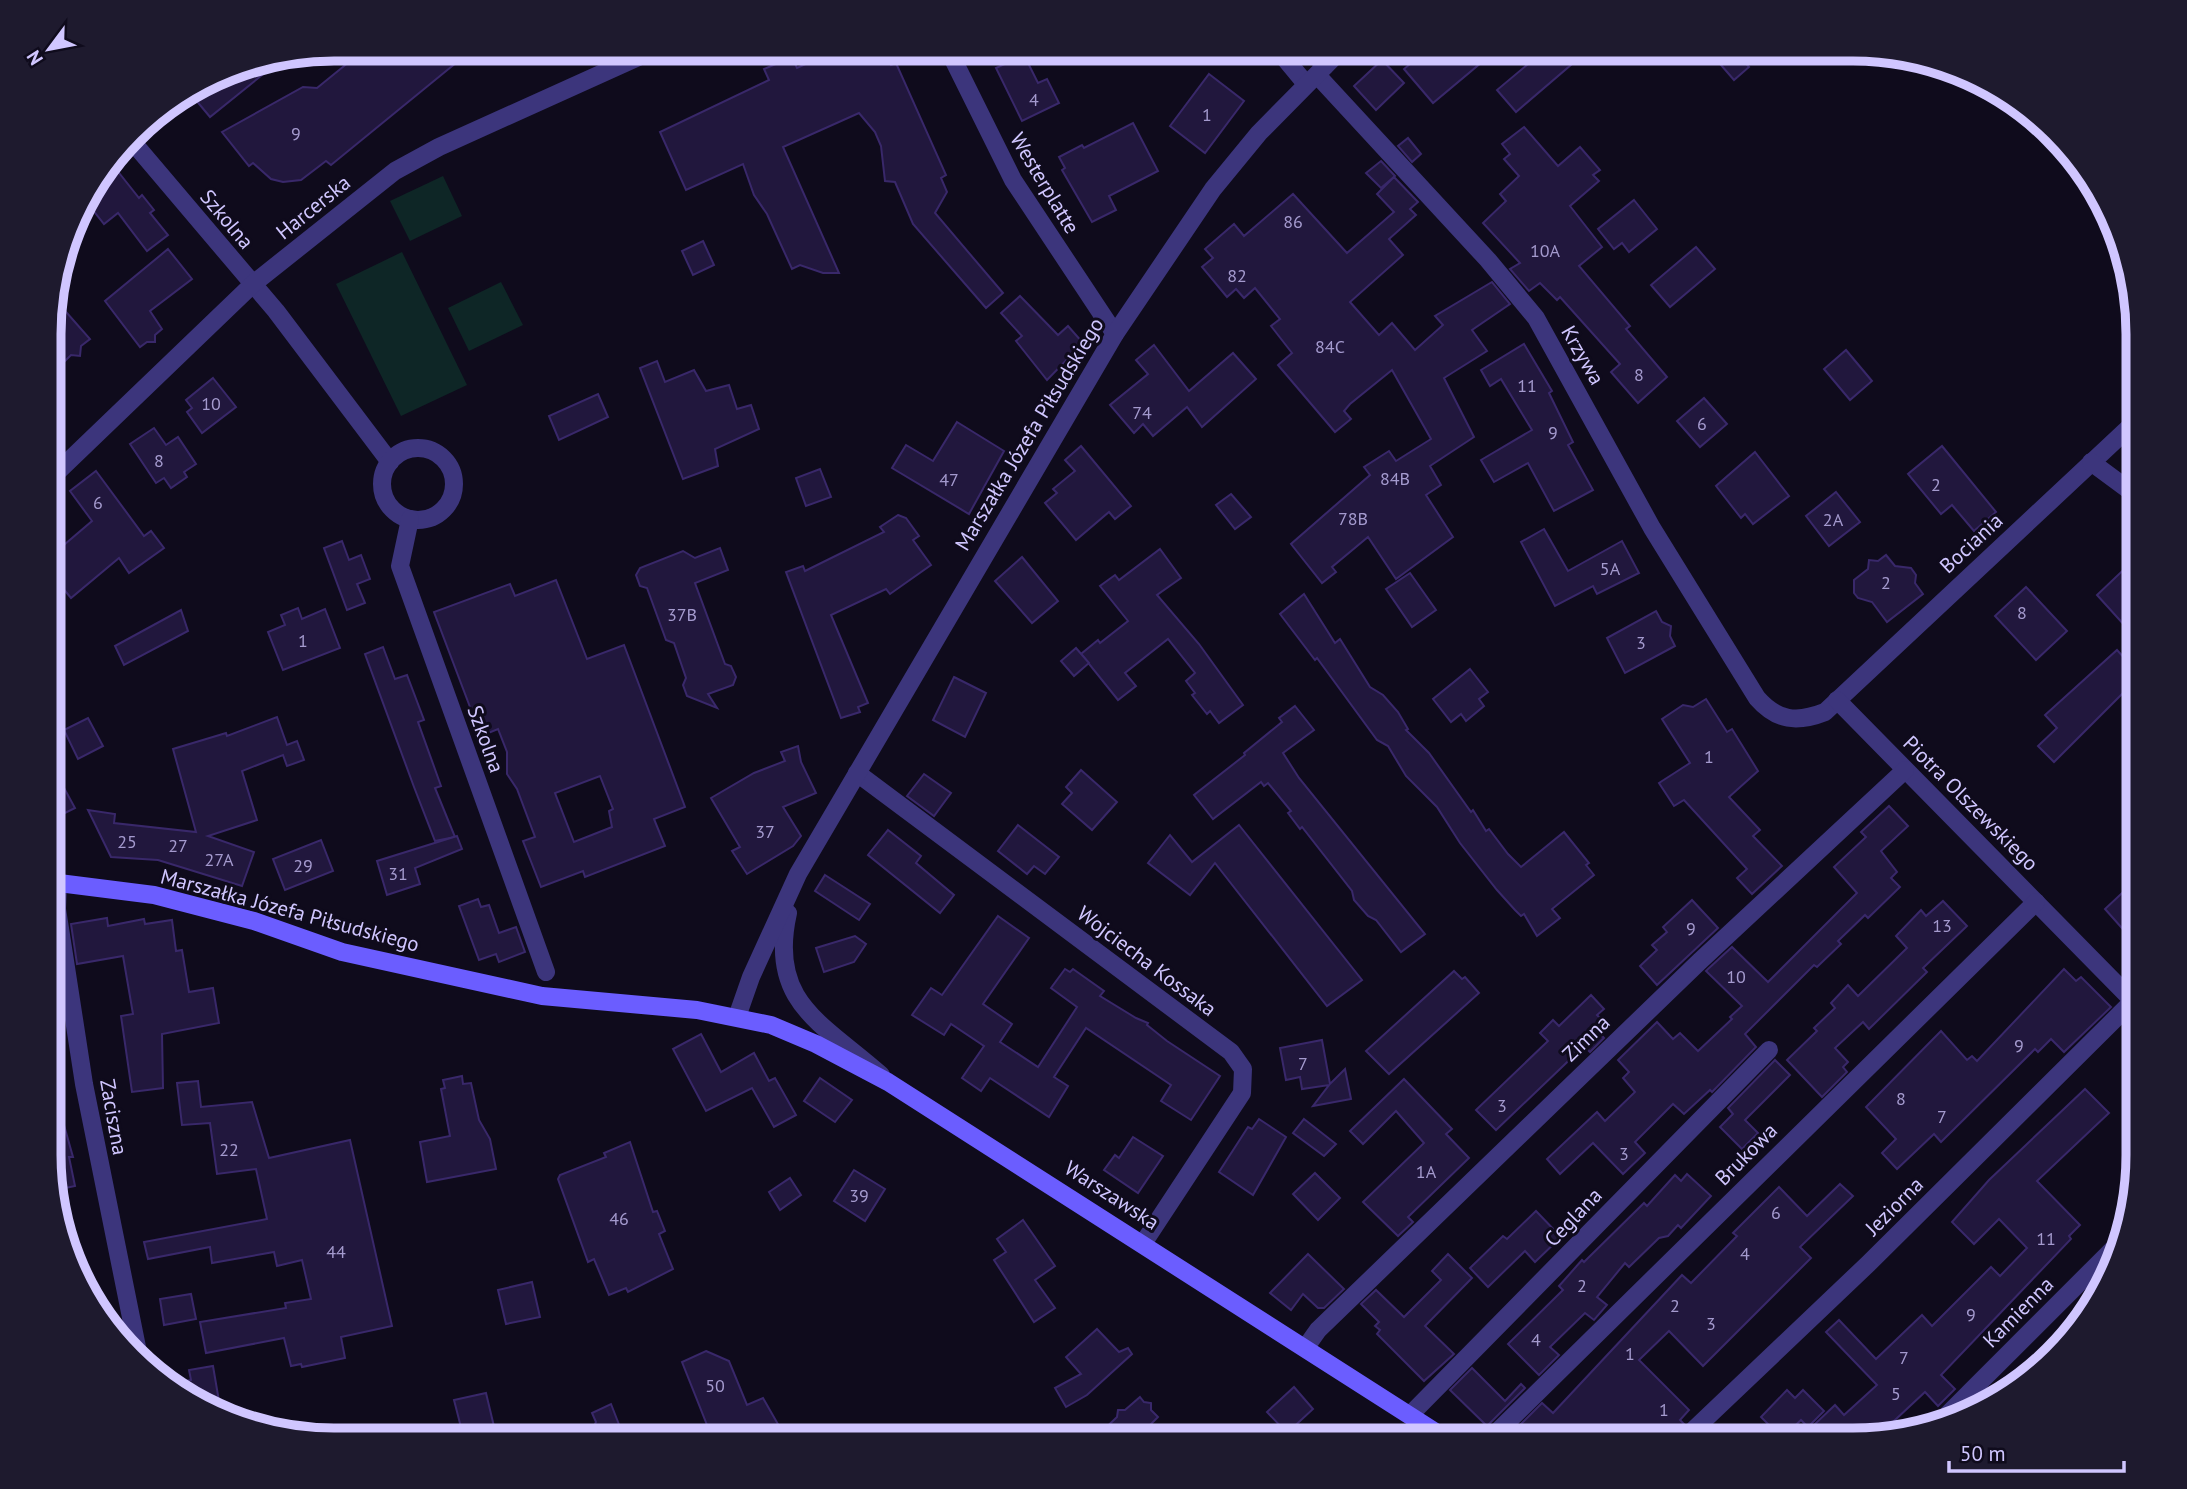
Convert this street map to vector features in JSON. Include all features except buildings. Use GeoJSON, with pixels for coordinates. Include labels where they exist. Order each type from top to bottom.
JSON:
{"type":"FeatureCollection","features":[{"type":"Feature","properties":{"kind":"main road","name":"Marszałka Józefa Piłsudskiego"},"geometry":{"type":"LineString","coordinates":[[61,884],[154,895],[254,921],[342,952],[542,996],[737,1017]]}},
{"type":"Feature","properties":{"kind":"main road","name":"Warszawska"},"geometry":{"type":"LineString","coordinates":[[737,1017],[771,1025],[816,1044],[888,1082],[1144,1242],[1430,1428]]}},
{"type":"Feature","properties":{"kind":"street","name":"Harcerska"},"geometry":{"type":"LineString","coordinates":[[61,468],[253,284],[376,185],[417,158],[629,61]]}},
{"type":"Feature","properties":{"kind":"street","name":"Westerplatte"},"geometry":{"type":"LineString","coordinates":[[954,61],[1013,180],[1115,334]]}},
{"type":"Feature","properties":{"kind":"street"},"geometry":{"type":"LineString","coordinates":[[1295,61],[1316,75]]}},
{"type":"Feature","properties":{"kind":"street"},"geometry":{"type":"LineString","coordinates":[[1313,61],[1316,75]]}},
{"type":"Feature","properties":{"kind":"street","name":"Marszałka Józefa Piłsudskiego"},"geometry":{"type":"LineString","coordinates":[[737,1017],[751,977],[798,874],[1115,334],[1213,189],[1259,133],[1330,61]]}},
{"type":"Feature","properties":{"kind":"street","name":"Krzywa"},"geometry":{"type":"LineString","coordinates":[[1316,75],[1488,260],[1536,318],[1652,528],[1757,698],[1765,707],[1787,719],[1811,717],[1825,712],[1837,701]]}},
{"type":"Feature","properties":{"kind":"street","name":"Szkolna"},"geometry":{"type":"LineString","coordinates":[[136,146],[253,284],[390,462]]}},
{"type":"Feature","properties":{"kind":"street","name":"Bociania"},"geometry":{"type":"LineString","coordinates":[[1837,701],[2126,430]]}},
{"type":"Feature","properties":{"kind":"street"},"geometry":{"type":"LineString","coordinates":[[417,448],[437,453],[451,468],[454,488],[447,507],[430,519],[400,516],[386,501],[383,481],[390,462],[398,455],[417,448]]}},
{"type":"Feature","properties":{"kind":"street"},"geometry":{"type":"LineString","coordinates":[[2091,462],[2126,488]]}},
{"type":"Feature","properties":{"kind":"street","name":"Szkolna"},"geometry":{"type":"LineString","coordinates":[[410,519],[400,566],[546,972]]}},
{"type":"Feature","properties":{"kind":"street","name":"Piotra Olszewskiego"},"geometry":{"type":"LineString","coordinates":[[1837,701],[2126,994]]}},
{"type":"Feature","properties":{"kind":"street","name":"Zimna"},"geometry":{"type":"LineString","coordinates":[[1306,1347],[1318,1331],[1495,1157],[1905,769]]}},
{"type":"Feature","properties":{"kind":"street","name":"Wojciecha Kossaka"},"geometry":{"type":"LineString","coordinates":[[857,773],[1231,1052],[1243,1069],[1242,1093],[1144,1242]]}},
{"type":"Feature","properties":{"kind":"street","name":"Marszałka Józefa Piłsudskiego"},"geometry":{"type":"LineString","coordinates":[[798,874],[782,947],[783,965],[789,984],[800,1003],[888,1082]]}},
{"type":"Feature","properties":{"kind":"street","name":"Brukowa"},"geometry":{"type":"LineString","coordinates":[[1501,1428],[2036,902]]}},
{"type":"Feature","properties":{"kind":"street","name":"Zaciszna"},"geometry":{"type":"LineString","coordinates":[[61,935],[84,1084],[136,1343]]}},
{"type":"Feature","properties":{"kind":"street","name":"Jeziorna"},"geometry":{"type":"LineString","coordinates":[[1697,1428],[2126,1012]]}},
{"type":"Feature","properties":{"kind":"street","name":"Ceglana"},"geometry":{"type":"LineString","coordinates":[[1410,1415],[1769,1050]]}},
{"type":"Feature","properties":{"kind":"street","name":"Kamienna"},"geometry":{"type":"LineString","coordinates":[[1954,1408],[2107,1255]]}},
{"type":"Feature","properties":{"kind":"green space"},"geometry":{"type":"Polygon","coordinates":[[[443,176],[462,216],[410,241],[390,201],[443,176]]]}},
{"type":"Feature","properties":{"kind":"green space"},"geometry":{"type":"Polygon","coordinates":[[[402,252],[467,385],[401,416],[336,284],[402,252]]]}},
{"type":"Feature","properties":{"kind":"green space"},"geometry":{"type":"Polygon","coordinates":[[[501,282],[523,325],[469,351],[448,308],[501,282]]]}}]}
